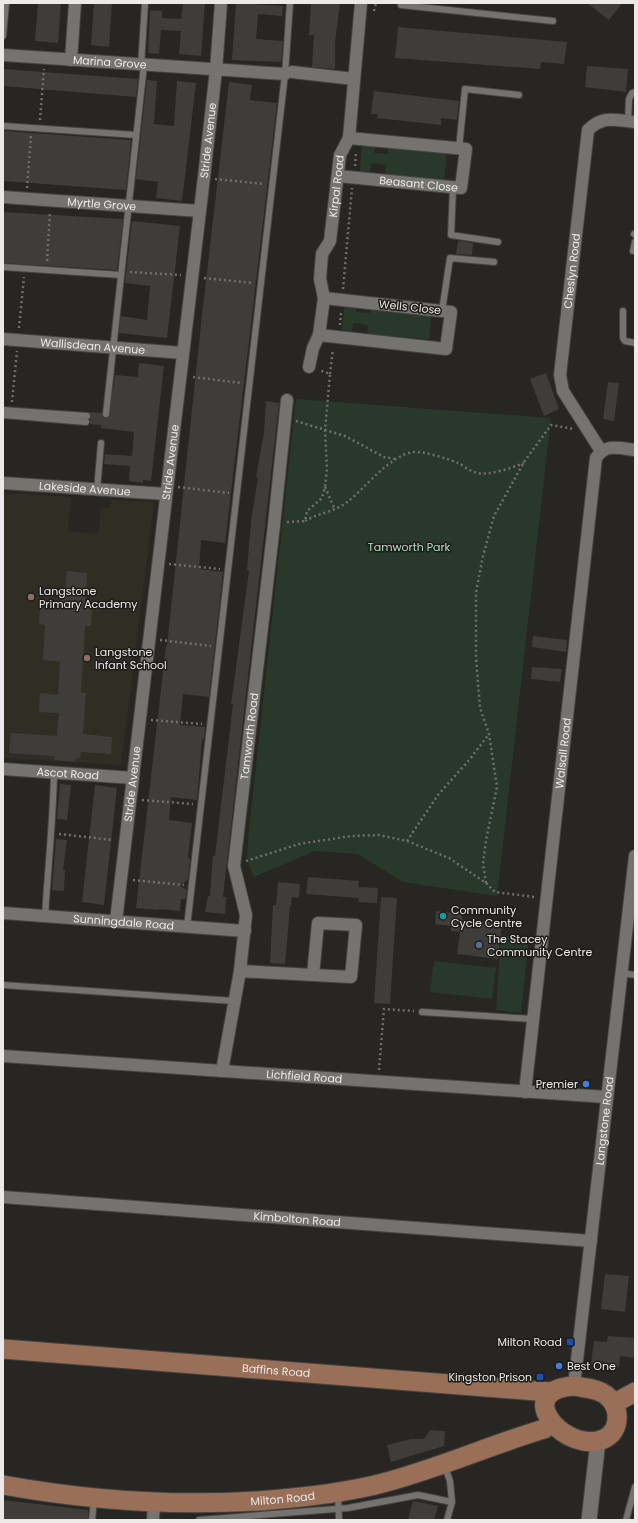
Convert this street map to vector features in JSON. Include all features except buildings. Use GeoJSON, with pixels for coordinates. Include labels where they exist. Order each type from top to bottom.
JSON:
{"type":"FeatureCollection","features":[{"type":"Feature","properties":{"kind":"main road","name":"Baffins Road"},"geometry":{"type":"LineString","coordinates":[[3,1349],[550,1392]]}},
{"type":"Feature","properties":{"kind":"main road"},"geometry":{"type":"LineString","coordinates":[[574,1386],[605,1394],[615,1402],[618,1417],[616,1427],[610,1436],[598,1441],[586,1442],[560,1431],[545,1414],[544,1404],[550,1392],[560,1387],[574,1386]]}},
{"type":"Feature","properties":{"kind":"main road"},"geometry":{"type":"LineString","coordinates":[[615,1402],[635,1392]]}},
{"type":"Feature","properties":{"kind":"main road","name":"Milton Road"},"geometry":{"type":"LineString","coordinates":[[3,1485],[94,1498],[154,1512],[236,1502],[338,1501],[377,1484],[443,1464],[511,1439],[544,1429],[552,1423]]}},
{"type":"Feature","properties":{"kind":"street"},"geometry":{"type":"LineString","coordinates":[[71,60],[75,3]]}},
{"type":"Feature","properties":{"kind":"street","name":"Stride Avenue"},"geometry":{"type":"LineString","coordinates":[[116,921],[204,177],[216,70],[221,3]]}},
{"type":"Feature","properties":{"kind":"street","name":"Kirpal Road"},"geometry":{"type":"LineString","coordinates":[[309,366],[313,348],[319,335],[324,298],[320,279],[322,254],[330,241],[340,154],[348,138],[361,3]]}},
{"type":"Feature","properties":{"kind":"street","name":"Marina Grove"},"geometry":{"type":"LineString","coordinates":[[3,55],[216,70],[289,73],[354,79]]}},
{"type":"Feature","properties":{"kind":"street","name":"Cheslyn Road"},"geometry":{"type":"LineString","coordinates":[[601,451],[563,391],[560,374],[588,130],[596,122],[607,119],[631,122]]}},
{"type":"Feature","properties":{"kind":"street"},"geometry":{"type":"LineString","coordinates":[[348,138],[458,148]]}},
{"type":"Feature","properties":{"kind":"street","name":"Beasant Close"},"geometry":{"type":"LineString","coordinates":[[338,176],[461,188],[466,148],[458,148]]}},
{"type":"Feature","properties":{"kind":"street","name":"Myrtle Grove"},"geometry":{"type":"LineString","coordinates":[[3,197],[200,211]]}},
{"type":"Feature","properties":{"kind":"street","name":"Wells Close"},"geometry":{"type":"LineString","coordinates":[[319,335],[446,349],[451,312],[324,298]]}},
{"type":"Feature","properties":{"kind":"street","name":"Wallisdean Avenue"},"geometry":{"type":"LineString","coordinates":[[3,339],[183,353]]}},
{"type":"Feature","properties":{"kind":"street","name":"Tamworth Road"},"geometry":{"type":"LineString","coordinates":[[222,1071],[240,971],[245,931],[246,915],[234,866],[274,525],[287,400]]}},
{"type":"Feature","properties":{"kind":"street"},"geometry":{"type":"LineString","coordinates":[[601,451],[610,447],[635,450]]}},
{"type":"Feature","properties":{"kind":"street","name":"Walsall Road"},"geometry":{"type":"LineString","coordinates":[[525,1092],[596,458],[601,451]]}},
{"type":"Feature","properties":{"kind":"street","name":"Lakeside Avenue"},"geometry":{"type":"LineString","coordinates":[[3,483],[97,490],[167,490]]}},
{"type":"Feature","properties":{"kind":"street","name":"Ascot Road"},"geometry":{"type":"LineString","coordinates":[[3,769],[133,778]]}},
{"type":"Feature","properties":{"kind":"street","name":"Langstone Road"},"geometry":{"type":"LineString","coordinates":[[574,1386],[606,1097],[635,856]]}},
{"type":"Feature","properties":{"kind":"street","name":"Sunningdale Road"},"geometry":{"type":"LineString","coordinates":[[3,913],[245,931]]}},
{"type":"Feature","properties":{"kind":"street"},"geometry":{"type":"LineString","coordinates":[[240,971],[313,975],[351,977],[356,925],[318,923],[313,975]]}},
{"type":"Feature","properties":{"kind":"street","name":"Lichfield Road"},"geometry":{"type":"LineString","coordinates":[[3,1056],[606,1097]]}},
{"type":"Feature","properties":{"kind":"street","name":"Kimbolton Road"},"geometry":{"type":"LineString","coordinates":[[3,1197],[591,1241]]}},
{"type":"Feature","properties":{"kind":"street"},"geometry":{"type":"LineString","coordinates":[[589,1520],[598,1441]]}},
{"type":"Feature","properties":{"kind":"lane"},"geometry":{"type":"LineString","coordinates":[[3,36],[6,3]]}},
{"type":"Feature","properties":{"kind":"lane"},"geometry":{"type":"LineString","coordinates":[[106,414],[136,135],[142,65],[145,3]]}},
{"type":"Feature","properties":{"kind":"lane"},"geometry":{"type":"LineString","coordinates":[[187,926],[261,284],[289,73],[290,3]]}},
{"type":"Feature","properties":{"kind":"lane"},"geometry":{"type":"LineString","coordinates":[[401,3],[401,5],[553,21]]}},
{"type":"Feature","properties":{"kind":"lane"},"geometry":{"type":"LineString","coordinates":[[458,148],[466,89],[519,95]]}},
{"type":"Feature","properties":{"kind":"lane"},"geometry":{"type":"LineString","coordinates":[[631,122],[629,99],[632,93],[635,92]]}},
{"type":"Feature","properties":{"kind":"lane"},"geometry":{"type":"LineString","coordinates":[[3,126],[136,135]]}},
{"type":"Feature","properties":{"kind":"lane"},"geometry":{"type":"LineString","coordinates":[[453,188],[451,235],[498,242]]}},
{"type":"Feature","properties":{"kind":"lane"},"geometry":{"type":"LineString","coordinates":[[633,251],[635,242]]}},
{"type":"Feature","properties":{"kind":"lane"},"geometry":{"type":"LineString","coordinates":[[442,311],[450,258],[494,262]]}},
{"type":"Feature","properties":{"kind":"lane"},"geometry":{"type":"LineString","coordinates":[[3,267],[121,273]]}},
{"type":"Feature","properties":{"kind":"lane"},"geometry":{"type":"LineString","coordinates":[[623,311],[623,338],[625,341],[635,343]]}},
{"type":"Feature","properties":{"kind":"lane"},"geometry":{"type":"LineString","coordinates":[[3,410],[87,419],[3,415]]}},
{"type":"Feature","properties":{"kind":"lane"},"geometry":{"type":"LineString","coordinates":[[97,490],[101,443]]}},
{"type":"Feature","properties":{"kind":"lane"},"geometry":{"type":"LineString","coordinates":[[45,916],[51,833],[54,821],[54,773]]}},
{"type":"Feature","properties":{"kind":"lane"},"geometry":{"type":"LineString","coordinates":[[621,973],[635,974]]}},
{"type":"Feature","properties":{"kind":"lane"},"geometry":{"type":"LineString","coordinates":[[3,985],[234,1001]]}},
{"type":"Feature","properties":{"kind":"lane"},"geometry":{"type":"LineString","coordinates":[[422,1012],[533,1019]]}},
{"type":"Feature","properties":{"kind":"lane"},"geometry":{"type":"LineString","coordinates":[[443,1464],[450,1481],[452,1502],[447,1520]]}},
{"type":"Feature","properties":{"kind":"lane"},"geometry":{"type":"LineString","coordinates":[[626,1520],[635,1487]]}},
{"type":"Feature","properties":{"kind":"lane"},"geometry":{"type":"LineString","coordinates":[[199,1520],[338,1501],[418,1495],[452,1502]]}},
{"type":"Feature","properties":{"kind":"lane"},"geometry":{"type":"LineString","coordinates":[[92,1520],[94,1498]]}},
{"type":"Feature","properties":{"kind":"lane"},"geometry":{"type":"LineString","coordinates":[[338,1501],[339,1520]]}},
{"type":"Feature","properties":{"kind":"path"},"geometry":{"type":"LineString","coordinates":[[40,128],[44,58]]}},
{"type":"Feature","properties":{"kind":"path"},"geometry":{"type":"LineString","coordinates":[[26,199],[31,128]]}},
{"type":"Feature","properties":{"kind":"path"},"geometry":{"type":"LineString","coordinates":[[204,177],[273,185]]}},
{"type":"Feature","properties":{"kind":"path"},"geometry":{"type":"LineString","coordinates":[[46,270],[51,200]]}},
{"type":"Feature","properties":{"kind":"path"},"geometry":{"type":"LineString","coordinates":[[121,273],[192,276],[261,284]]}},
{"type":"Feature","properties":{"kind":"path"},"geometry":{"type":"LineString","coordinates":[[305,521],[307,511],[322,498],[325,487],[327,468],[325,430],[330,374],[309,366]]}},
{"type":"Feature","properties":{"kind":"path"},"geometry":{"type":"LineString","coordinates":[[180,376],[250,384]]}},
{"type":"Feature","properties":{"kind":"path"},"geometry":{"type":"LineString","coordinates":[[286,418],[345,436],[384,457],[396,459]]}},
{"type":"Feature","properties":{"kind":"path"},"geometry":{"type":"LineString","coordinates":[[486,883],[483,864],[486,840],[497,787],[489,734],[480,708],[476,658],[476,592],[483,556],[494,516],[524,462],[551,425],[588,431]]}},
{"type":"Feature","properties":{"kind":"path"},"geometry":{"type":"LineString","coordinates":[[274,525],[292,520],[305,521],[316,514],[335,510],[346,503],[396,459],[414,452],[435,456],[458,463],[475,473],[498,472],[524,462]]}},
{"type":"Feature","properties":{"kind":"path"},"geometry":{"type":"LineString","coordinates":[[325,487],[335,510]]}},
{"type":"Feature","properties":{"kind":"path"},"geometry":{"type":"LineString","coordinates":[[167,490],[237,494]]}},
{"type":"Feature","properties":{"kind":"path"},"geometry":{"type":"LineString","coordinates":[[158,563],[228,570]]}},
{"type":"Feature","properties":{"kind":"path"},"geometry":{"type":"LineString","coordinates":[[149,639],[220,647]]}},
{"type":"Feature","properties":{"kind":"path"},"geometry":{"type":"LineString","coordinates":[[140,719],[210,725]]}},
{"type":"Feature","properties":{"kind":"path"},"geometry":{"type":"LineString","coordinates":[[407,841],[438,795],[470,759],[489,734]]}},
{"type":"Feature","properties":{"kind":"path"},"geometry":{"type":"LineString","coordinates":[[131,799],[201,805]]}},
{"type":"Feature","properties":{"kind":"path"},"geometry":{"type":"LineString","coordinates":[[51,833],[126,841]]}},
{"type":"Feature","properties":{"kind":"path"},"geometry":{"type":"LineString","coordinates":[[234,866],[299,844],[338,837],[379,835],[407,841],[449,858],[486,883],[495,892],[546,898]]}},
{"type":"Feature","properties":{"kind":"path"},"geometry":{"type":"LineString","coordinates":[[121,879],[192,886]]}},
{"type":"Feature","properties":{"kind":"path"},"geometry":{"type":"LineString","coordinates":[[378,1082],[384,1009],[422,1012]]}},
{"type":"Feature","properties":{"kind":"shaded area","name":"Langstone Infant School"},"geometry":{"type":"Polygon","coordinates":[[[3,493],[71,497],[68,531],[98,534],[101,508],[110,508],[111,500],[154,502],[121,765],[3,758],[3,493]]]}},
{"type":"Feature","properties":{"kind":"green space"},"geometry":{"type":"Polygon","coordinates":[[[362,143],[375,144],[374,153],[388,154],[388,146],[447,152],[444,180],[385,174],[386,165],[371,163],[370,172],[360,171],[362,143]]]}},
{"type":"Feature","properties":{"kind":"green space"},"geometry":{"type":"Polygon","coordinates":[[[345,302],[357,304],[356,312],[370,313],[371,306],[432,311],[429,339],[367,334],[368,325],[353,323],[352,331],[342,330],[345,302]]]}},
{"type":"Feature","properties":{"kind":"green space","name":"Tamworth Park"},"geometry":{"type":"Polygon","coordinates":[[[296,399],[551,418],[497,896],[403,882],[358,854],[315,851],[254,877],[247,860],[296,399]]]}},
{"type":"Feature","properties":{"kind":"green space"},"geometry":{"type":"Polygon","coordinates":[[[501,935],[529,938],[521,1013],[496,1010],[501,935]]]}},
{"type":"Feature","properties":{"kind":"green space"},"geometry":{"type":"Polygon","coordinates":[[[434,961],[496,968],[492,999],[430,992],[434,961]]]}},
{"type":"Feature","properties":{"kind":"place","name":"Langstone Primary Academy"},"geometry":{"type":"Point","coordinates":[31,597]}},
{"type":"Feature","properties":{"kind":"place","name":"Langstone Infant School"},"geometry":{"type":"Point","coordinates":[87,658]}},
{"type":"Feature","properties":{"kind":"place","name":"Community Cycle Centre"},"geometry":{"type":"Point","coordinates":[443,916]}},
{"type":"Feature","properties":{"kind":"place","name":"The Stacey Community Centre"},"geometry":{"type":"Point","coordinates":[479,945]}},
{"type":"Feature","properties":{"kind":"place","name":"Premier"},"geometry":{"type":"Point","coordinates":[586,1084]}},
{"type":"Feature","properties":{"kind":"place","name":"Milton Road"},"geometry":{"type":"Point","coordinates":[570,1342]}},
{"type":"Feature","properties":{"kind":"place","name":"Best One"},"geometry":{"type":"Point","coordinates":[559,1366]}},
{"type":"Feature","properties":{"kind":"place","name":"Kingston Prison"},"geometry":{"type":"Point","coordinates":[540,1377]}}]}
